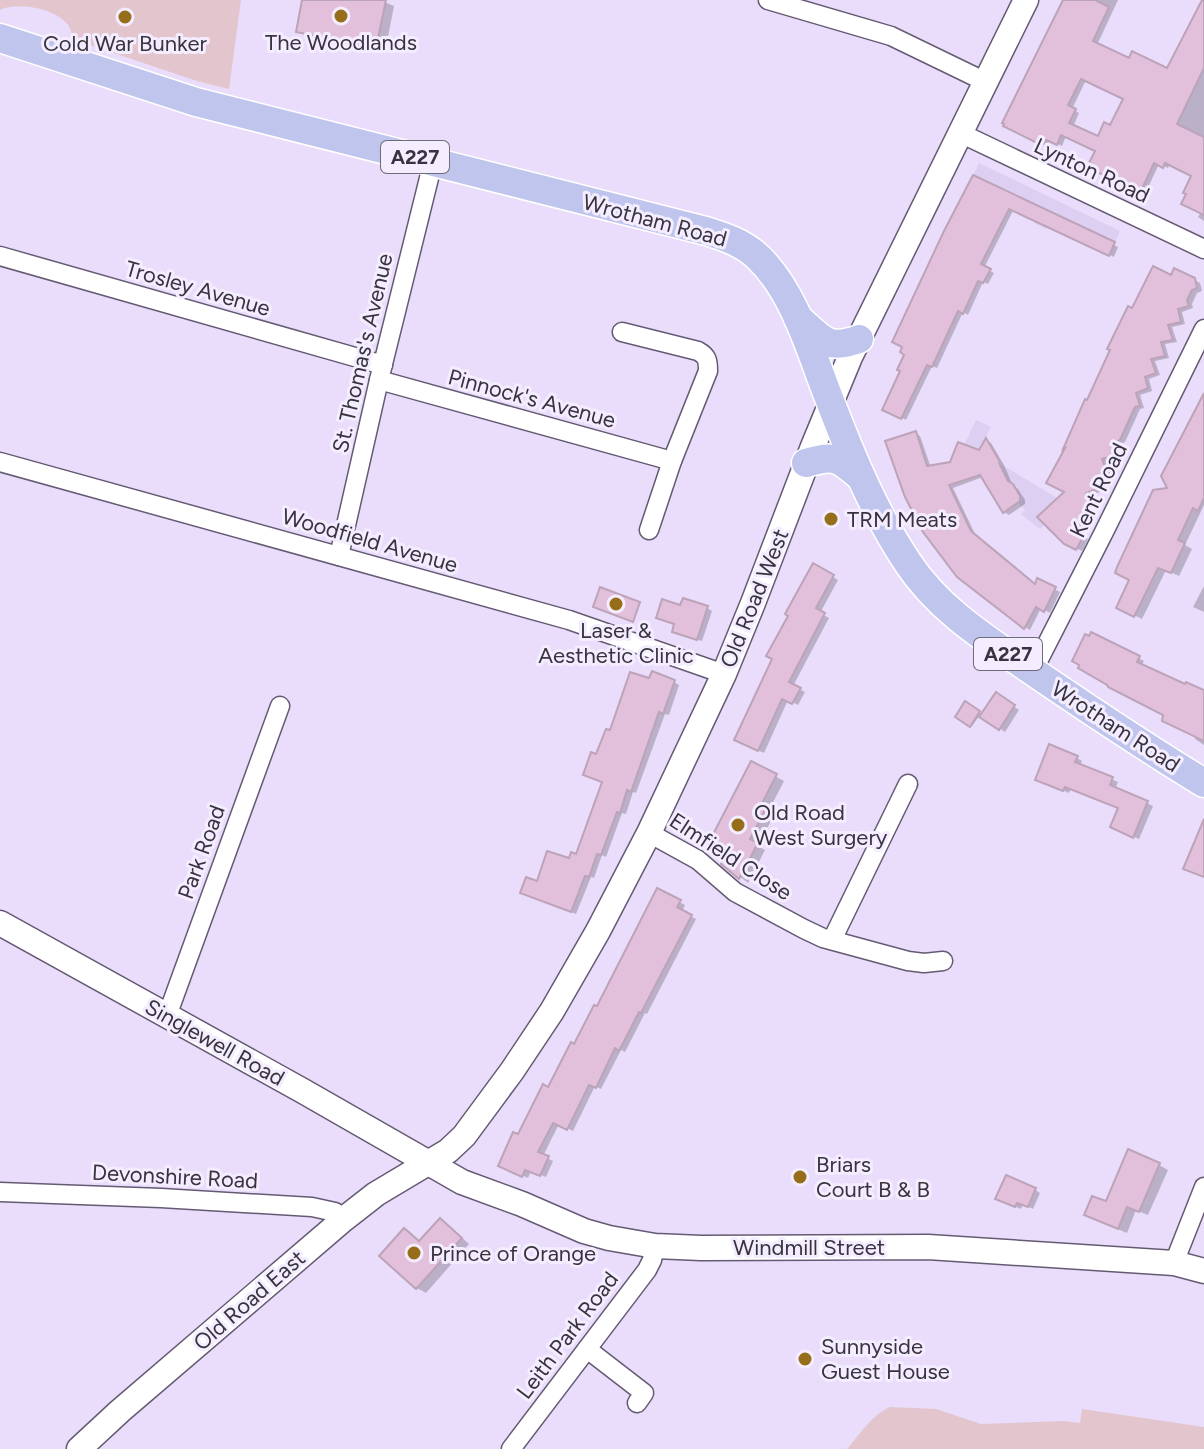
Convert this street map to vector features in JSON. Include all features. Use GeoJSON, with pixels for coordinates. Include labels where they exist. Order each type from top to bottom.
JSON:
{"type":"FeatureCollection","features":[{"type":"Feature","properties":{"kind":"main road","name":"Old Road West"},"geometry":{"type":"LineString","coordinates":[[429,1163],[464,1136],[552,1011],[649,833],[724,674],[806,463],[859,339],[1026,0]]}},
{"type":"Feature","properties":{"kind":"main road","name":"Wrotham Road"},"geometry":{"type":"LineString","coordinates":[[0,38],[196,102],[663,220],[727,238],[748,248],[777,280],[798,317],[861,477],[895,545],[928,589],[960,619],[1033,671],[1204,783]]}},
{"type":"Feature","properties":{"kind":"main road","name":"A227"},"geometry":{"type":"LineString","coordinates":[[798,317],[827,343],[843,345],[859,339]]}},
{"type":"Feature","properties":{"kind":"main road"},"geometry":{"type":"LineString","coordinates":[[806,463],[834,458],[843,461],[861,477]]}},
{"type":"Feature","properties":{"kind":"main road","name":"Singlewell Road"},"geometry":{"type":"LineString","coordinates":[[0,923],[429,1163]]}},
{"type":"Feature","properties":{"kind":"main road","name":"Old Road East"},"geometry":{"type":"LineString","coordinates":[[79,1449],[344,1219],[376,1194],[429,1163]]}},
{"type":"Feature","properties":{"kind":"main road","name":"Windmill Street"},"geometry":{"type":"LineString","coordinates":[[429,1163],[462,1182],[584,1231],[655,1246],[928,1247],[1174,1263],[1204,1271]]}},
{"type":"Feature","properties":{"kind":"street"},"geometry":{"type":"LineString","coordinates":[[768,0],[795,4],[891,36],[986,82]]}},
{"type":"Feature","properties":{"kind":"street","name":"Lynton Road"},"geometry":{"type":"LineString","coordinates":[[960,133],[1204,249]]}},
{"type":"Feature","properties":{"kind":"street","name":"St. Thomas's Avenue"},"geometry":{"type":"LineString","coordinates":[[339,556],[433,162]]}},
{"type":"Feature","properties":{"kind":"street","name":"Trosley Avenue"},"geometry":{"type":"LineString","coordinates":[[0,256],[381,373]]}},
{"type":"Feature","properties":{"kind":"street","name":"Kent Road"},"geometry":{"type":"LineString","coordinates":[[1033,671],[1204,329]]}},
{"type":"Feature","properties":{"kind":"street"},"geometry":{"type":"LineString","coordinates":[[622,332],[698,351],[705,354],[708,361],[708,371],[672,461],[652,522],[673,522]]}},
{"type":"Feature","properties":{"kind":"street","name":"Pinnock's Avenue"},"geometry":{"type":"LineString","coordinates":[[381,373],[672,461]]}},
{"type":"Feature","properties":{"kind":"street","name":"Woodfield Avenue"},"geometry":{"type":"LineString","coordinates":[[0,462],[569,620],[724,674]]}},
{"type":"Feature","properties":{"kind":"street","name":"Park Road"},"geometry":{"type":"LineString","coordinates":[[167,1016],[280,706]]}},
{"type":"Feature","properties":{"kind":"street"},"geometry":{"type":"LineString","coordinates":[[832,940],[908,784]]}},
{"type":"Feature","properties":{"kind":"street","name":"Elmfield Close"},"geometry":{"type":"LineString","coordinates":[[649,833],[698,860],[741,896],[813,933],[913,962],[943,961]]}},
{"type":"Feature","properties":{"kind":"street"},"geometry":{"type":"LineString","coordinates":[[1174,1263],[1204,1187]]}},
{"type":"Feature","properties":{"kind":"street","name":"Devonshire Road"},"geometry":{"type":"LineString","coordinates":[[0,1192],[312,1207],[335,1212],[344,1219]]}},
{"type":"Feature","properties":{"kind":"street","name":"Leith Park Road"},"geometry":{"type":"LineString","coordinates":[[511,1449],[647,1270],[655,1246]]}},
{"type":"Feature","properties":{"kind":"street"},"geometry":{"type":"LineString","coordinates":[[587,1349],[645,1392]]}},
{"type":"Feature","properties":{"kind":"shaded area"},"geometry":{"type":"Polygon","coordinates":[[[0,0],[241,0],[229,89],[72,39],[71,29],[56,15],[32,7],[0,10],[0,0]]]}},
{"type":"Feature","properties":{"kind":"shaded area"},"geometry":{"type":"Polygon","coordinates":[[[979,163],[1120,231],[1109,256],[1046,229],[967,189],[979,163]]]}},
{"type":"Feature","properties":{"kind":"shaded area"},"geometry":{"type":"Polygon","coordinates":[[[976,420],[991,427],[979,451],[1092,519],[1084,535],[1069,527],[1045,524],[1040,529],[1021,514],[1025,510],[1018,503],[1022,499],[1017,490],[1014,491],[964,445],[976,420]]]}},
{"type":"Feature","properties":{"kind":"shaded area"},"geometry":{"type":"Polygon","coordinates":[[[890,1407],[936,1409],[981,1424],[1080,1423],[1082,1409],[1204,1427],[1204,1449],[847,1449],[872,1420],[890,1407]]]}},
{"type":"Feature","properties":{"kind":"building","name":"The Woodlands"},"geometry":{"type":"Polygon","coordinates":[[[302,0],[386,0],[376,48],[296,32],[302,0]]]}},
{"type":"Feature","properties":{"kind":"building"},"geometry":{"type":"Polygon","coordinates":[[[1063,0],[1095,0],[1109,7],[1093,41],[1129,58],[1132,51],[1167,68],[1204,0],[1204,68],[1177,124],[1204,137],[1204,215],[1181,204],[1191,176],[1165,163],[1163,168],[1154,163],[1140,193],[1087,167],[1095,151],[1061,135],[1057,145],[1044,139],[1041,145],[1002,123],[1063,0]],[[1081,79],[1068,105],[1076,109],[1069,123],[1098,136],[1104,122],[1110,125],[1123,99],[1081,79]]]}},
{"type":"Feature","properties":{"kind":"building"},"geometry":{"type":"Polygon","coordinates":[[[973,175],[1115,242],[1109,256],[1009,209],[981,264],[991,269],[983,283],[978,281],[963,314],[958,311],[932,367],[927,365],[901,419],[882,410],[904,355],[900,352],[902,347],[892,342],[973,175]]]}},
{"type":"Feature","properties":{"kind":"building"},"geometry":{"type":"Polygon","coordinates":[[[1153,266],[1171,275],[1174,268],[1195,278],[1197,288],[1192,290],[1187,300],[1189,306],[1178,309],[1181,322],[1168,325],[1173,340],[1161,342],[1165,356],[1151,359],[1156,373],[1145,377],[1148,388],[1136,393],[1140,406],[1135,407],[1120,440],[1112,444],[1116,455],[1102,459],[1107,472],[1096,476],[1099,488],[1086,493],[1090,505],[1085,507],[1074,530],[1084,535],[1076,550],[1064,544],[1037,517],[1064,492],[1046,483],[1065,448],[1128,306],[1132,308],[1153,266]]]}},
{"type":"Feature","properties":{"kind":"building"},"geometry":{"type":"Polygon","coordinates":[[[1204,393],[1204,498],[1198,511],[1193,508],[1178,540],[1185,543],[1171,573],[1158,568],[1134,617],[1116,608],[1129,580],[1115,573],[1153,490],[1167,488],[1161,476],[1204,393]]]}},
{"type":"Feature","properties":{"kind":"building"},"geometry":{"type":"Polygon","coordinates":[[[916,431],[927,466],[950,462],[958,442],[979,450],[986,438],[1008,481],[1020,496],[1020,501],[1003,513],[980,475],[949,485],[971,531],[1035,584],[1037,578],[1056,587],[1044,612],[1036,607],[1024,629],[957,577],[923,532],[905,497],[885,441],[916,431]]]}},
{"type":"Feature","properties":{"kind":"building"},"geometry":{"type":"Polygon","coordinates":[[[813,563],[834,575],[816,608],[825,613],[789,682],[801,688],[792,704],[782,699],[758,751],[734,740],[772,659],[766,656],[813,563]]]}},
{"type":"Feature","properties":{"kind":"building","name":"Laser & Aesthetic Clinic"},"geometry":{"type":"Polygon","coordinates":[[[600,587],[640,602],[633,622],[593,607],[600,587]]]}},
{"type":"Feature","properties":{"kind":"building"},"geometry":{"type":"Polygon","coordinates":[[[683,598],[708,606],[697,640],[672,632],[674,624],[656,618],[662,599],[680,605],[683,598]]]}},
{"type":"Feature","properties":{"kind":"building"},"geometry":{"type":"Polygon","coordinates":[[[1091,632],[1140,656],[1137,662],[1204,690],[1204,741],[1162,721],[1163,715],[1078,668],[1079,665],[1072,661],[1085,634],[1089,636],[1091,632]]]}},
{"type":"Feature","properties":{"kind":"building"},"geometry":{"type":"Polygon","coordinates":[[[652,671],[675,680],[663,714],[659,712],[631,792],[627,790],[601,855],[597,854],[589,877],[585,876],[571,912],[520,893],[526,877],[537,881],[547,851],[569,858],[571,852],[576,854],[602,782],[583,775],[591,752],[596,754],[606,729],[610,730],[630,672],[649,678],[652,671]]]}},
{"type":"Feature","properties":{"kind":"building"},"geometry":{"type":"Polygon","coordinates":[[[996,692],[1015,705],[999,730],[979,717],[996,692]]]}},
{"type":"Feature","properties":{"kind":"building"},"geometry":{"type":"Polygon","coordinates":[[[965,701],[980,711],[970,727],[955,717],[965,701]]]}},
{"type":"Feature","properties":{"kind":"building"},"geometry":{"type":"Polygon","coordinates":[[[1049,744],[1078,756],[1075,762],[1113,777],[1110,785],[1148,801],[1133,838],[1110,827],[1118,808],[1065,787],[1063,791],[1035,780],[1049,744]]]}},
{"type":"Feature","properties":{"kind":"building","name":"Old Road West Surgery"},"geometry":{"type":"Polygon","coordinates":[[[751,761],[777,774],[760,807],[765,810],[750,839],[758,843],[739,879],[721,864],[726,854],[708,844],[751,761]]]}},
{"type":"Feature","properties":{"kind":"building"},"geometry":{"type":"Polygon","coordinates":[[[1204,819],[1204,877],[1183,869],[1204,819]]]}},
{"type":"Feature","properties":{"kind":"building"},"geometry":{"type":"Polygon","coordinates":[[[657,888],[681,900],[677,907],[692,915],[641,1013],[619,1051],[615,1048],[596,1088],[589,1085],[567,1130],[553,1123],[538,1152],[549,1156],[540,1176],[525,1170],[522,1177],[498,1166],[513,1132],[518,1134],[543,1084],[548,1087],[571,1042],[574,1044],[594,1005],[597,1006],[657,888]]]}},
{"type":"Feature","properties":{"kind":"building"},"geometry":{"type":"Polygon","coordinates":[[[1128,1149],[1160,1163],[1139,1212],[1127,1207],[1118,1229],[1084,1215],[1092,1196],[1106,1201],[1128,1149]]]}},
{"type":"Feature","properties":{"kind":"building"},"geometry":{"type":"Polygon","coordinates":[[[1006,1175],[1036,1188],[1028,1207],[1017,1203],[1015,1207],[995,1199],[1006,1175]]]}},
{"type":"Feature","properties":{"kind":"building","name":"Prince of Orange"},"geometry":{"type":"Polygon","coordinates":[[[440,1218],[462,1238],[416,1289],[379,1256],[404,1228],[419,1241],[440,1218]]]}},
{"type":"Feature","properties":{"kind":"place","name":"The Woodlands"},"geometry":{"type":"Point","coordinates":[341,16]}},
{"type":"Feature","properties":{"kind":"place","name":"Cold War Bunker"},"geometry":{"type":"Point","coordinates":[125,17]}},
{"type":"Feature","properties":{"kind":"place","name":"TRM Meats"},"geometry":{"type":"Point","coordinates":[831,519]}},
{"type":"Feature","properties":{"kind":"place","name":"Laser & Aesthetic Clinic"},"geometry":{"type":"Point","coordinates":[616,604]}},
{"type":"Feature","properties":{"kind":"place","name":"Old Road West Surgery"},"geometry":{"type":"Point","coordinates":[738,825]}},
{"type":"Feature","properties":{"kind":"place","name":"Briars Court B & B"},"geometry":{"type":"Point","coordinates":[800,1177]}},
{"type":"Feature","properties":{"kind":"place","name":"Prince of Orange"},"geometry":{"type":"Point","coordinates":[414,1253]}},
{"type":"Feature","properties":{"kind":"place","name":"Sunnyside Guest House"},"geometry":{"type":"Point","coordinates":[805,1359]}}]}
